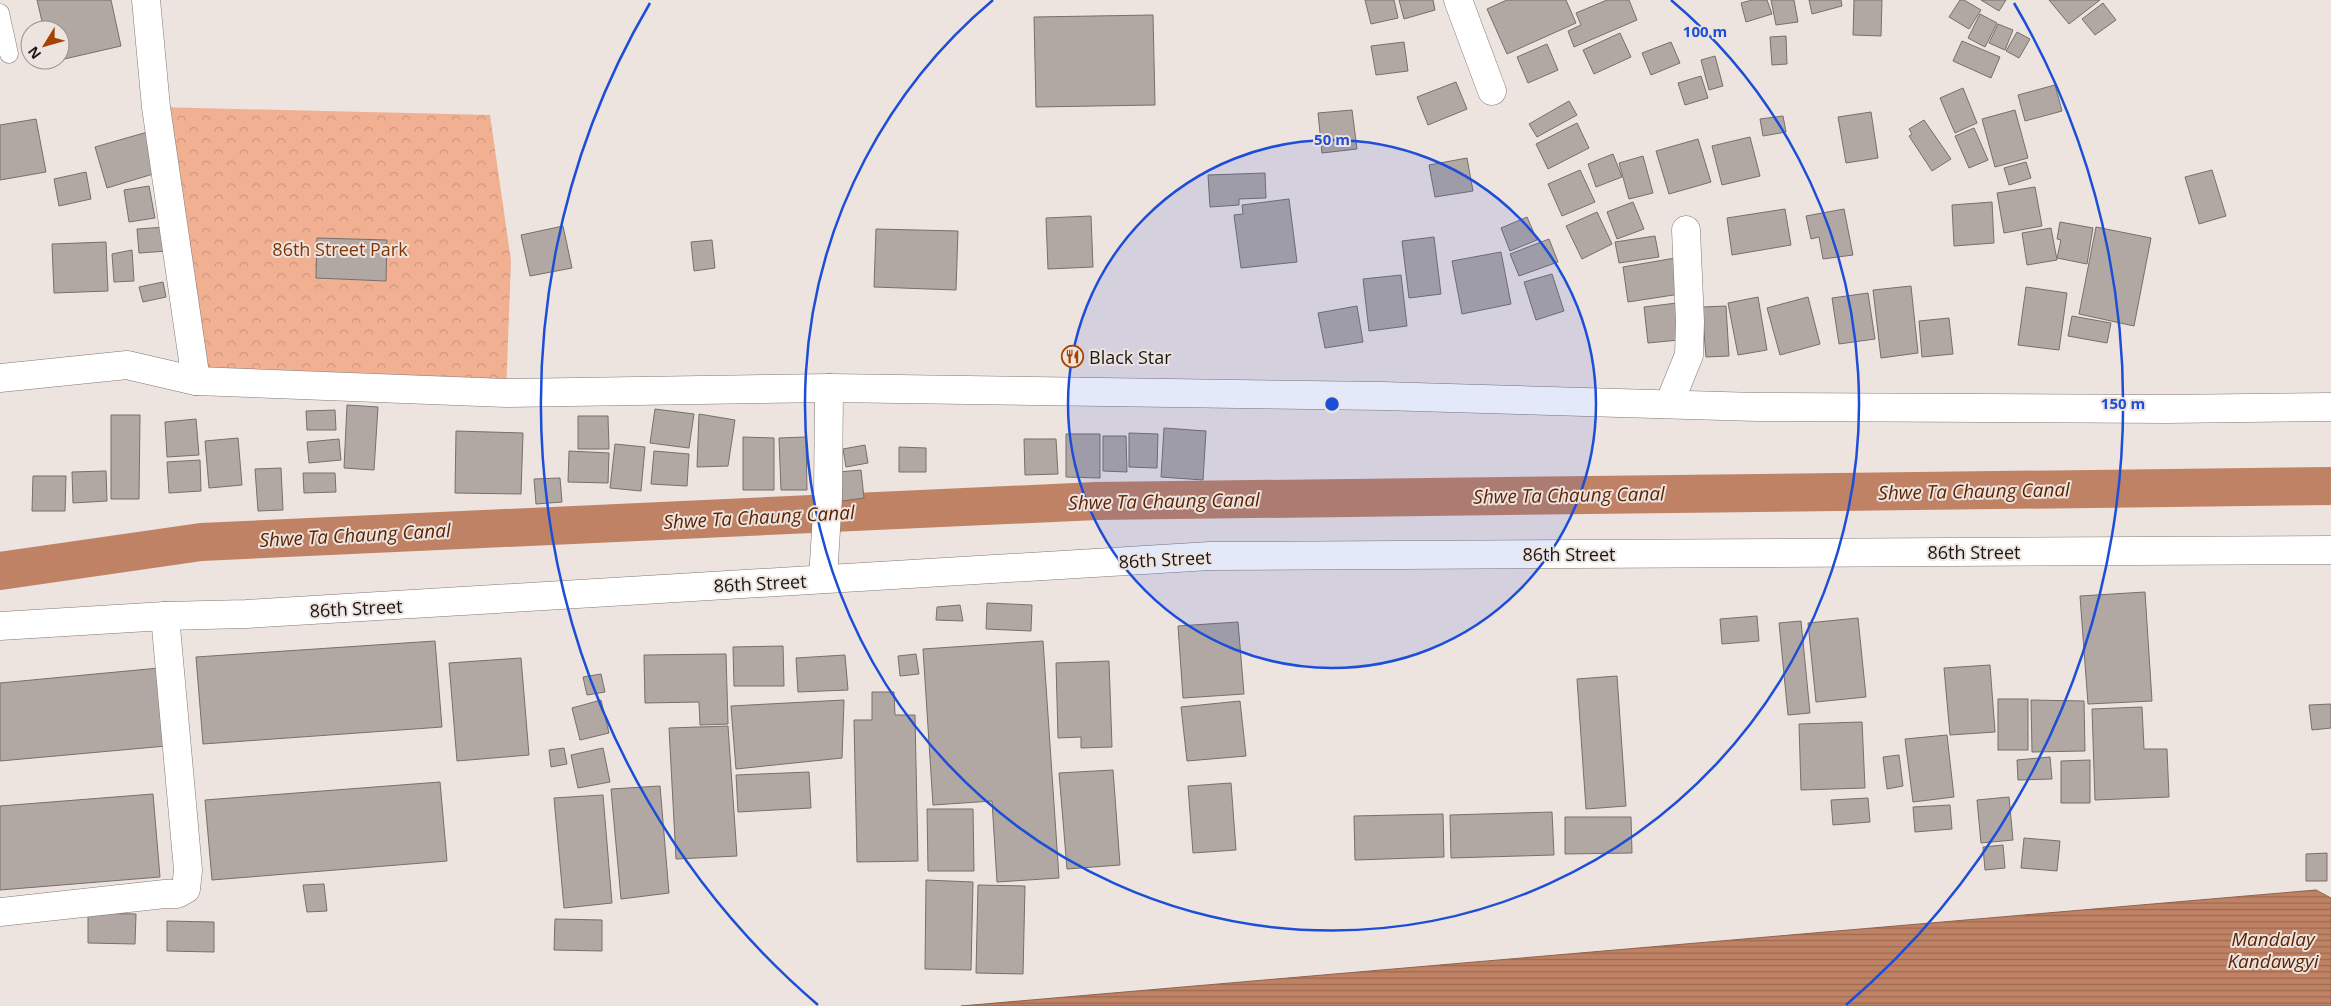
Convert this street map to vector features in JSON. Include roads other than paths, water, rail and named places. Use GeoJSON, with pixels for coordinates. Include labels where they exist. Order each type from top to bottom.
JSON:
{"type":"FeatureCollection","features":[{"type":"Feature","properties":{"kind":"main road"},"geometry":{"type":"LineString","coordinates":[[146,0],[156,107],[196,382]]}},
{"type":"Feature","properties":{"kind":"main road"},"geometry":{"type":"LineString","coordinates":[[1458,0],[1492,91]]}},
{"type":"Feature","properties":{"kind":"main road"},"geometry":{"type":"LineString","coordinates":[[1669,404],[1689,355],[1690,322],[1686,230]]}},
{"type":"Feature","properties":{"kind":"main road"},"geometry":{"type":"LineString","coordinates":[[0,378],[127,365],[196,382],[506,392],[829,388],[1382,396],[1669,404],[2167,409],[2331,407]]}},
{"type":"Feature","properties":{"kind":"main road"},"geometry":{"type":"LineString","coordinates":[[823,579],[828,497],[829,388]]}},
{"type":"Feature","properties":{"kind":"main road","name":"86th Street"},"geometry":{"type":"LineString","coordinates":[[0,626],[165,616],[256,614],[1210,556],[2331,550]]}},
{"type":"Feature","properties":{"kind":"main road"},"geometry":{"type":"LineString","coordinates":[[0,912],[177,894],[186,889],[188,870],[165,616]]}},
{"type":"Feature","properties":{"kind":"lane"},"geometry":{"type":"LineString","coordinates":[[0,13],[9,54]]}},
{"type":"Feature","properties":{"kind":"water","name":"Mandalay Kandawgyi"},"geometry":{"type":"Polygon","coordinates":[[[2316,890],[2331,898],[2331,1006],[961,1006],[2316,890]]]}},
{"type":"Feature","properties":{"kind":"waterway","name":"Shwe Ta Chaung Canal"},"geometry":{"type":"LineString","coordinates":[[0,571],[201,542],[1096,501],[2331,486]]}},
{"type":"Feature","properties":{"kind":"place","name":"Black Star"},"geometry":{"type":"Point","coordinates":[1073,357]}},
{"type":"Feature","properties":{"kind":"park label","name":"86th Street Park"},"geometry":{"type":"Point","coordinates":[340,249]}}]}
